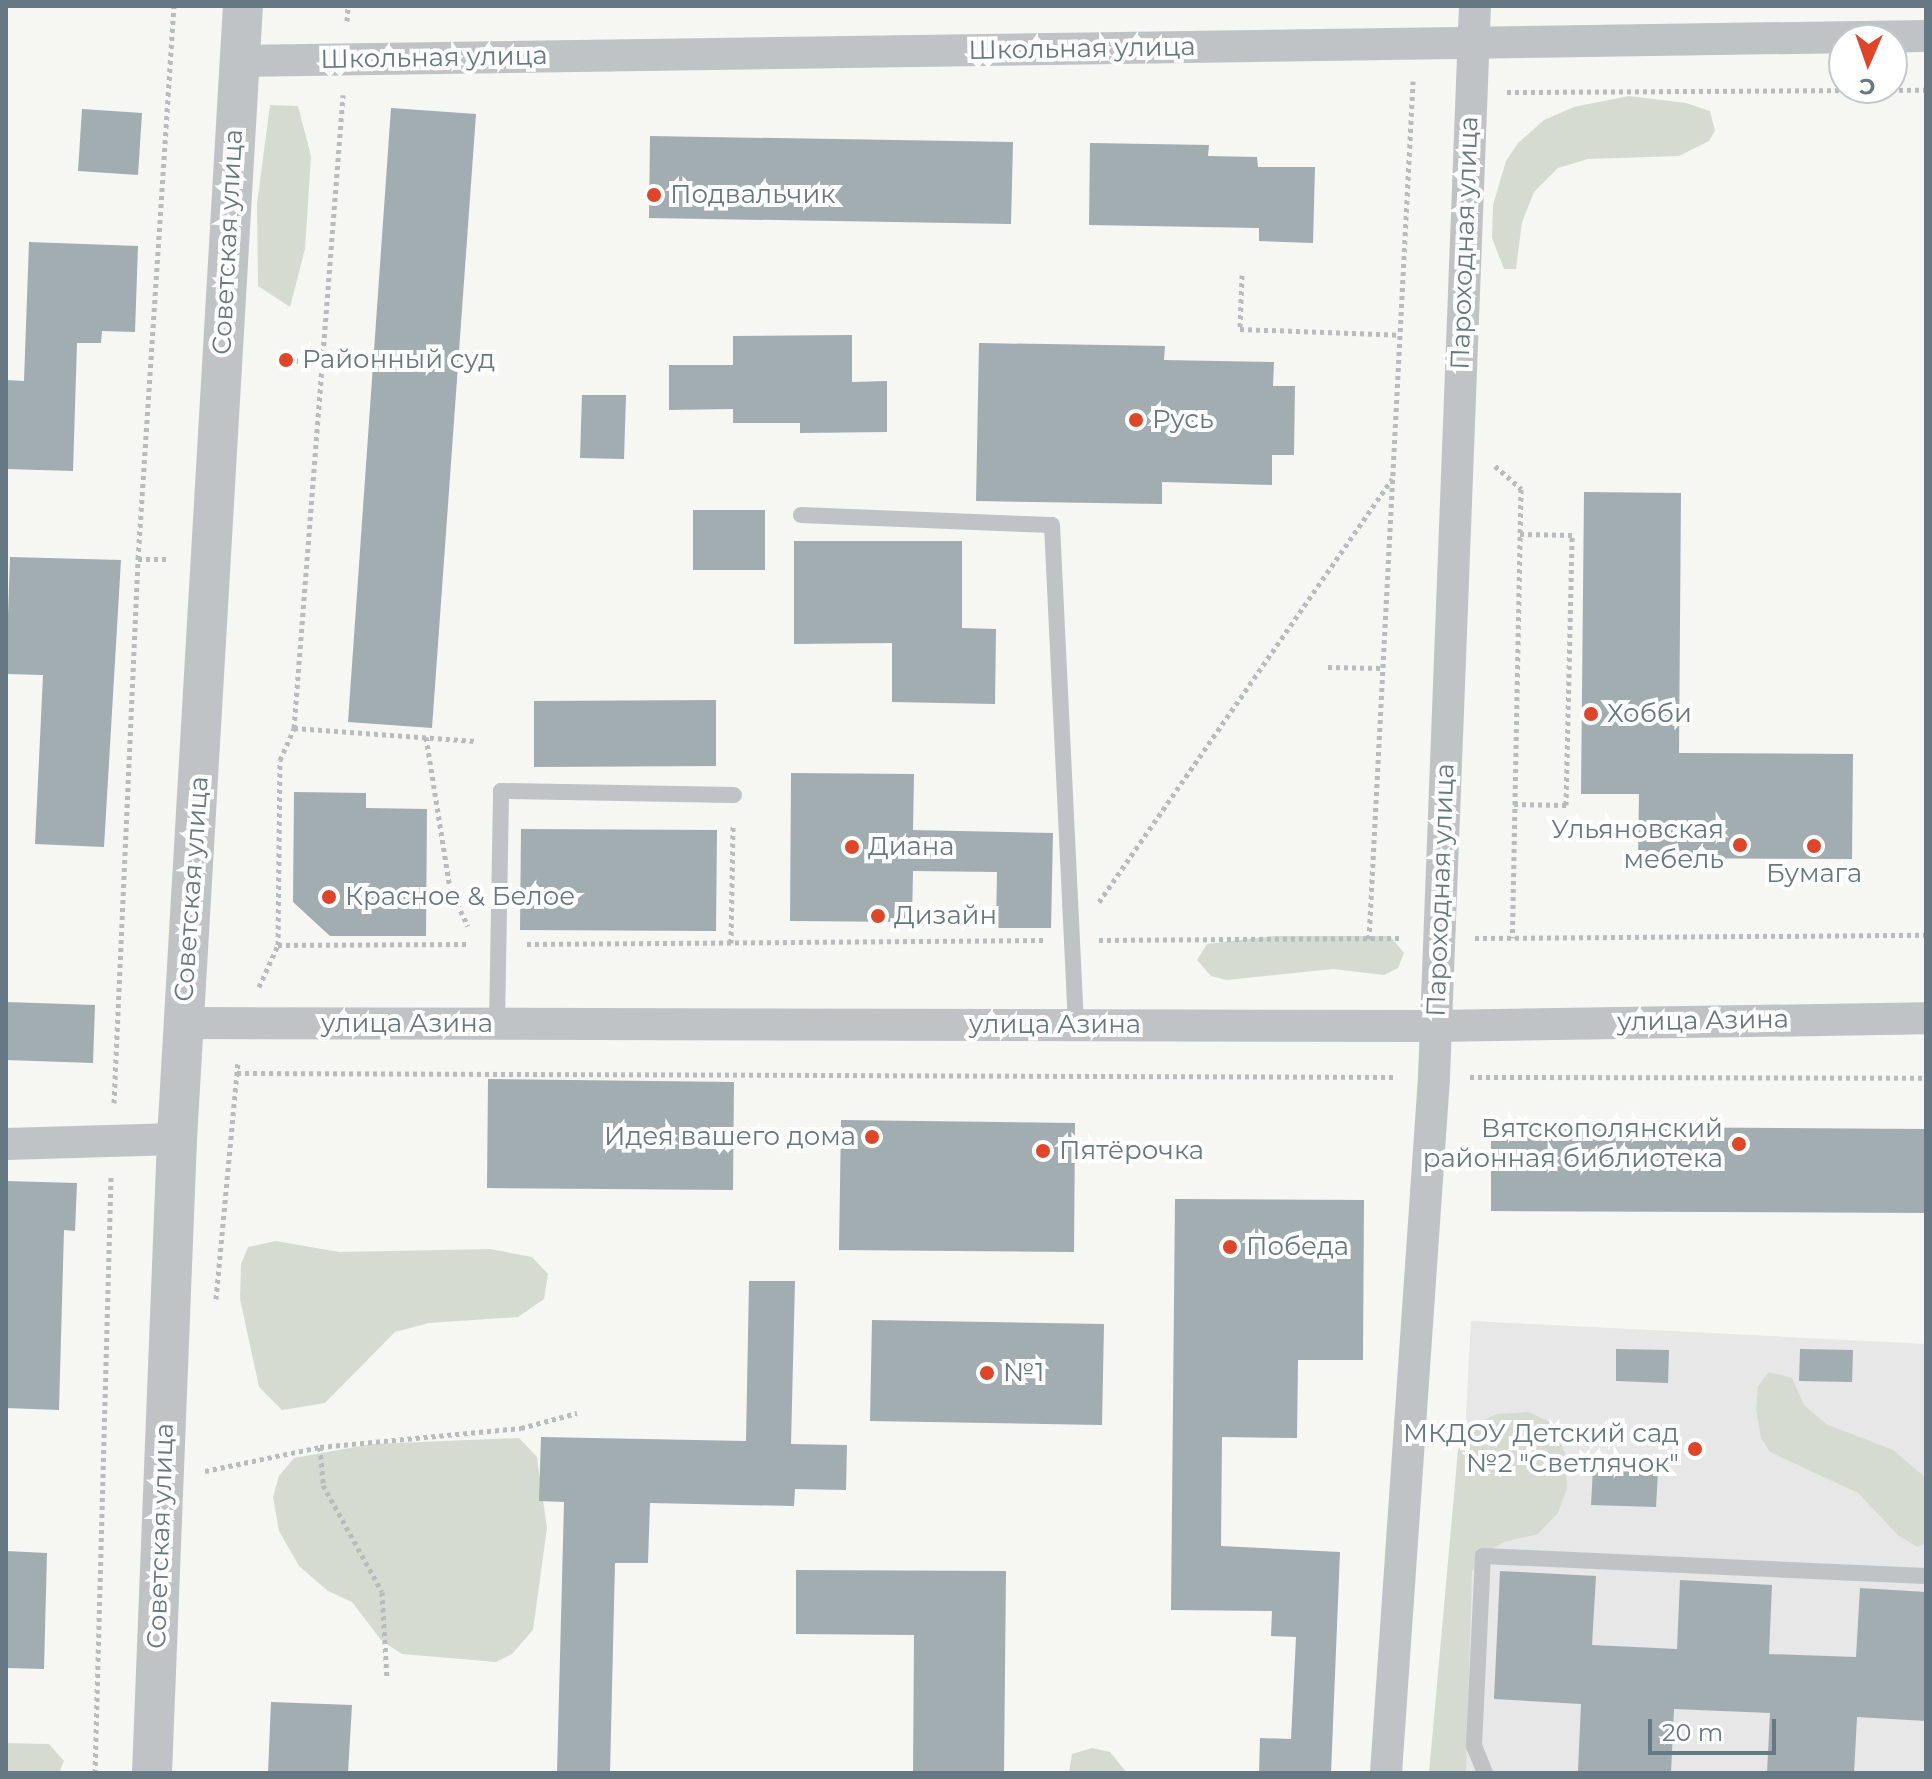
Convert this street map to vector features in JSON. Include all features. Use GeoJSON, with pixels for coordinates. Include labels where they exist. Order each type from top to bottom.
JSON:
{"type":"FeatureCollection","features":[{"type":"Feature","properties":{"kind":"street","name":"Советская улица"},"geometry":{"type":"LineString","coordinates":[[152,1773],[177,1139],[243,6]]}},
{"type":"Feature","properties":{"kind":"street","name":"Пароходная улица"},"geometry":{"type":"LineString","coordinates":[[1386,1773],[1434,1077],[1475,6]]}},
{"type":"Feature","properties":{"kind":"street","name":"Школьная улица"},"geometry":{"type":"LineString","coordinates":[[238,61],[1926,36]]}},
{"type":"Feature","properties":{"kind":"street","name":"улица Азина"},"geometry":{"type":"LineString","coordinates":[[184,1023],[1436,1026],[1926,1018]]}},
{"type":"Feature","properties":{"kind":"street"},"geometry":{"type":"LineString","coordinates":[[6,1144],[177,1139]]}},
{"type":"Feature","properties":{"kind":"lane"},"geometry":{"type":"LineString","coordinates":[[801,515],[1052,525],[1076,1025]]}},
{"type":"Feature","properties":{"kind":"lane"},"geometry":{"type":"LineString","coordinates":[[497,1024],[501,791],[734,795]]}},
{"type":"Feature","properties":{"kind":"lane"},"geometry":{"type":"LineString","coordinates":[[1485,1773],[1474,1746],[1483,1556],[1926,1576]]}},
{"type":"Feature","properties":{"kind":"path"},"geometry":{"type":"LineString","coordinates":[[95,1773],[112,1141],[138,559],[174,6]]}},
{"type":"Feature","properties":{"kind":"path"},"geometry":{"type":"LineString","coordinates":[[216,1312],[242,1024],[278,945],[280,760],[294,728],[348,6]]}},
{"type":"Feature","properties":{"kind":"path"},"geometry":{"type":"LineString","coordinates":[[1369,939],[1415,44]]}},
{"type":"Feature","properties":{"kind":"path"},"geometry":{"type":"LineString","coordinates":[[1242,275],[1240,329],[1400,335]]}},
{"type":"Feature","properties":{"kind":"path"},"geometry":{"type":"LineString","coordinates":[[286,360],[323,362]]}},
{"type":"Feature","properties":{"kind":"path"},"geometry":{"type":"LineString","coordinates":[[1073,940],[1393,478]]}},
{"type":"Feature","properties":{"kind":"path"},"geometry":{"type":"LineString","coordinates":[[1512,938],[1521,489]]}},
{"type":"Feature","properties":{"kind":"path"},"geometry":{"type":"LineString","coordinates":[[1514,804],[1566,805],[1572,535],[1520,534]]}},
{"type":"Feature","properties":{"kind":"path"},"geometry":{"type":"LineString","coordinates":[[138,559],[171,559]]}},
{"type":"Feature","properties":{"kind":"path"},"geometry":{"type":"LineString","coordinates":[[1328,667],[1383,668]]}},
{"type":"Feature","properties":{"kind":"path"},"geometry":{"type":"LineString","coordinates":[[294,728],[476,741]]}},
{"type":"Feature","properties":{"kind":"path"},"geometry":{"type":"LineString","coordinates":[[426,737],[450,889],[477,944]]}},
{"type":"Feature","properties":{"kind":"path"},"geometry":{"type":"LineString","coordinates":[[731,943],[734,795]]}},
{"type":"Feature","properties":{"kind":"path"},"geometry":{"type":"LineString","coordinates":[[237,1073],[1926,1078]]}},
{"type":"Feature","properties":{"kind":"path"},"geometry":{"type":"LineString","coordinates":[[164,1469],[209,1471],[320,1447],[521,1428],[577,1413]]}},
{"type":"Feature","properties":{"kind":"path"},"geometry":{"type":"LineString","coordinates":[[320,1447],[323,1485],[382,1592],[387,1679]]}},
{"type":"Feature","properties":{"kind":"path"},"geometry":{"type":"LineString","coordinates":[[208,1487],[210,1455]]}},
{"type":"Feature","properties":{"kind":"shaded area"},"geometry":{"type":"Polygon","coordinates":[[[1629,96],[1686,103],[1710,111],[1715,131],[1709,141],[1679,156],[1588,159],[1558,168],[1534,192],[1522,222],[1516,269],[1504,269],[1492,238],[1493,205],[1506,161],[1518,143],[1544,120],[1574,107],[1629,96]]]}},
{"type":"Feature","properties":{"kind":"shaded area"},"geometry":{"type":"Polygon","coordinates":[[[270,105],[298,106],[311,156],[305,249],[290,307],[258,286],[257,204],[270,105]]]}},
{"type":"Feature","properties":{"kind":"shaded area"},"geometry":{"type":"Polygon","coordinates":[[[1274,936],[1390,936],[1404,953],[1398,968],[1384,975],[1333,969],[1227,980],[1211,976],[1197,960],[1207,944],[1274,936]]]}},
{"type":"Feature","properties":{"kind":"shaded area"},"geometry":{"type":"Polygon","coordinates":[[[276,1241],[339,1252],[490,1249],[532,1257],[548,1274],[544,1299],[518,1317],[429,1323],[395,1332],[325,1403],[282,1410],[259,1387],[240,1299],[241,1264],[248,1247],[276,1241]]]}},
{"type":"Feature","properties":{"kind":"shaded area","name":"МКДОУ Детский сад №2 \"Светлячок\""},"geometry":{"type":"Polygon","coordinates":[[[1471,1321],[1926,1344],[1926,1773],[1447,1773],[1471,1321]]]}},
{"type":"Feature","properties":{"kind":"shaded area"},"geometry":{"type":"Polygon","coordinates":[[[1769,1372],[1792,1378],[1804,1405],[1826,1424],[1893,1450],[1926,1478],[1926,1544],[1917,1547],[1898,1535],[1858,1493],[1770,1452],[1761,1438],[1756,1409],[1758,1386],[1769,1372]]]}},
{"type":"Feature","properties":{"kind":"shaded area"},"geometry":{"type":"Polygon","coordinates":[[[1529,1412],[1550,1422],[1565,1453],[1567,1488],[1558,1513],[1538,1534],[1504,1542],[1485,1553],[1472,1572],[1466,1773],[1429,1773],[1458,1450],[1476,1423],[1497,1414],[1529,1412]]]}},
{"type":"Feature","properties":{"kind":"shaded area"},"geometry":{"type":"Polygon","coordinates":[[[519,1438],[537,1457],[547,1528],[533,1630],[512,1654],[496,1662],[402,1654],[381,1640],[352,1602],[328,1591],[299,1566],[279,1531],[273,1497],[279,1476],[294,1458],[372,1444],[519,1438]]]}},
{"type":"Feature","properties":{"kind":"shaded area"},"geometry":{"type":"Polygon","coordinates":[[[6,1743],[49,1744],[64,1761],[59,1773],[6,1773],[6,1743]]]}},
{"type":"Feature","properties":{"kind":"shaded area"},"geometry":{"type":"Polygon","coordinates":[[[1092,1748],[1110,1752],[1127,1773],[1069,1773],[1072,1754],[1092,1748]]]}},
{"type":"Feature","properties":{"kind":"building"},"geometry":{"type":"Polygon","coordinates":[[[391,108],[476,114],[432,728],[348,722],[391,108]]]}},
{"type":"Feature","properties":{"kind":"building"},"geometry":{"type":"Polygon","coordinates":[[[82,109],[142,113],[138,175],[78,171],[82,109]]]}},
{"type":"Feature","properties":{"kind":"building"},"geometry":{"type":"Polygon","coordinates":[[[650,136],[1013,142],[1011,224],[649,218],[650,136]]]}},
{"type":"Feature","properties":{"kind":"building"},"geometry":{"type":"Polygon","coordinates":[[[1090,143],[1209,145],[1208,156],[1257,157],[1258,167],[1315,167],[1313,243],[1259,241],[1259,228],[1089,225],[1090,143]]]}},
{"type":"Feature","properties":{"kind":"building"},"geometry":{"type":"Polygon","coordinates":[[[29,242],[138,246],[135,332],[102,331],[101,343],[77,343],[73,471],[6,469],[6,380],[24,381],[29,242]]]}},
{"type":"Feature","properties":{"kind":"building"},"geometry":{"type":"Polygon","coordinates":[[[852,335],[852,382],[887,381],[887,432],[800,433],[800,423],[733,423],[733,409],[669,410],[669,365],[733,365],[733,336],[852,335]]]}},
{"type":"Feature","properties":{"kind":"building","name":"Русь"},"geometry":{"type":"Polygon","coordinates":[[[979,343],[1165,346],[1164,360],[1274,362],[1273,386],[1295,386],[1294,455],[1272,455],[1272,485],[1162,482],[1162,504],[976,501],[979,343]]]}},
{"type":"Feature","properties":{"kind":"building"},"geometry":{"type":"Polygon","coordinates":[[[582,395],[626,395],[624,459],[580,458],[582,395]]]}},
{"type":"Feature","properties":{"kind":"building"},"geometry":{"type":"Polygon","coordinates":[[[1584,492],[1681,493],[1679,753],[1853,754],[1852,859],[1638,858],[1639,794],[1581,794],[1584,492]]]}},
{"type":"Feature","properties":{"kind":"building"},"geometry":{"type":"Polygon","coordinates":[[[693,510],[765,510],[765,570],[693,570],[693,510]]]}},
{"type":"Feature","properties":{"kind":"building"},"geometry":{"type":"Polygon","coordinates":[[[794,541],[962,541],[962,628],[996,629],[995,704],[892,702],[892,643],[794,644],[794,541]]]}},
{"type":"Feature","properties":{"kind":"building"},"geometry":{"type":"Polygon","coordinates":[[[10,557],[121,560],[104,847],[35,844],[43,675],[6,674],[10,557]]]}},
{"type":"Feature","properties":{"kind":"building"},"geometry":{"type":"Polygon","coordinates":[[[716,700],[716,766],[534,767],[534,701],[716,700]]]}},
{"type":"Feature","properties":{"kind":"building","name":"Диана"},"geometry":{"type":"Polygon","coordinates":[[[791,773],[914,774],[913,830],[1053,833],[1051,928],[996,928],[997,872],[913,871],[912,922],[790,921],[791,773]]]}},
{"type":"Feature","properties":{"kind":"building"},"geometry":{"type":"Polygon","coordinates":[[[294,792],[366,793],[366,808],[427,809],[426,936],[330,936],[293,902],[294,792]]]}},
{"type":"Feature","properties":{"kind":"building"},"geometry":{"type":"Polygon","coordinates":[[[521,829],[717,830],[716,931],[520,930],[521,829]]]}},
{"type":"Feature","properties":{"kind":"building"},"geometry":{"type":"Polygon","coordinates":[[[6,1002],[95,1005],[93,1063],[6,1060],[6,1002]]]}},
{"type":"Feature","properties":{"kind":"building"},"geometry":{"type":"Polygon","coordinates":[[[488,1079],[734,1082],[733,1190],[487,1188],[488,1079]]]}},
{"type":"Feature","properties":{"kind":"building"},"geometry":{"type":"Polygon","coordinates":[[[841,1120],[1075,1123],[1074,1252],[839,1250],[841,1120]]]}},
{"type":"Feature","properties":{"kind":"building"},"geometry":{"type":"Polygon","coordinates":[[[1491,1126],[1926,1129],[1926,1213],[1491,1211],[1491,1126]]]}},
{"type":"Feature","properties":{"kind":"building"},"geometry":{"type":"Polygon","coordinates":[[[6,1181],[77,1183],[75,1231],[64,1230],[59,1410],[6,1408],[6,1181]]]}},
{"type":"Feature","properties":{"kind":"building"},"geometry":{"type":"Polygon","coordinates":[[[1175,1199],[1364,1200],[1363,1360],[1298,1360],[1297,1438],[1222,1437],[1221,1546],[1340,1552],[1331,1773],[1259,1773],[1260,1738],[1291,1739],[1296,1637],[1271,1636],[1272,1611],[1171,1610],[1175,1199]]]}},
{"type":"Feature","properties":{"kind":"building"},"geometry":{"type":"Polygon","coordinates":[[[749,1281],[795,1281],[791,1444],[847,1445],[846,1490],[795,1489],[794,1506],[650,1503],[648,1563],[615,1563],[610,1773],[557,1773],[564,1502],[539,1501],[541,1437],[746,1441],[749,1281]]]}},
{"type":"Feature","properties":{"kind":"building","name":"№1"},"geometry":{"type":"Polygon","coordinates":[[[872,1320],[1104,1324],[1102,1425],[870,1421],[872,1320]]]}},
{"type":"Feature","properties":{"kind":"building"},"geometry":{"type":"Polygon","coordinates":[[[1616,1349],[1669,1350],[1668,1383],[1616,1381],[1616,1349]]]}},
{"type":"Feature","properties":{"kind":"building"},"geometry":{"type":"Polygon","coordinates":[[[1800,1349],[1853,1350],[1852,1382],[1799,1381],[1800,1349]]]}},
{"type":"Feature","properties":{"kind":"building"},"geometry":{"type":"Polygon","coordinates":[[[1593,1469],[1658,1471],[1656,1507],[1591,1505],[1593,1469]]]}},
{"type":"Feature","properties":{"kind":"building"},"geometry":{"type":"Polygon","coordinates":[[[6,1551],[47,1553],[44,1669],[6,1668],[6,1551]]]}},
{"type":"Feature","properties":{"kind":"building"},"geometry":{"type":"Polygon","coordinates":[[[796,1570],[1006,1571],[1004,1773],[913,1773],[914,1635],[796,1634],[796,1570]]]}},
{"type":"Feature","properties":{"kind":"building"},"geometry":{"type":"Polygon","coordinates":[[[1500,1571],[1596,1576],[1592,1645],[1677,1649],[1680,1580],[1772,1585],[1769,1654],[1856,1657],[1860,1588],[1926,1592],[1926,1721],[1857,1717],[1854,1773],[1767,1773],[1770,1713],[1674,1709],[1671,1773],[1578,1771],[1581,1704],[1494,1699],[1500,1571]]]}},
{"type":"Feature","properties":{"kind":"building"},"geometry":{"type":"Polygon","coordinates":[[[271,1702],[352,1705],[348,1773],[268,1773],[271,1702]]]}},
{"type":"Feature","properties":{"kind":"place","name":"Подвальчик"},"geometry":{"type":"Point","coordinates":[654,195]}},
{"type":"Feature","properties":{"kind":"place","name":"Районный суд"},"geometry":{"type":"Point","coordinates":[286,360]}},
{"type":"Feature","properties":{"kind":"place","name":"Русь"},"geometry":{"type":"Point","coordinates":[1136,420]}},
{"type":"Feature","properties":{"kind":"place","name":"Хобби"},"geometry":{"type":"Point","coordinates":[1591,714]}},
{"type":"Feature","properties":{"kind":"place","name":"Ульяновская мебель"},"geometry":{"type":"Point","coordinates":[1740,845]}},
{"type":"Feature","properties":{"kind":"place","name":"Бумага"},"geometry":{"type":"Point","coordinates":[1814,846]}},
{"type":"Feature","properties":{"kind":"place","name":"Диана"},"geometry":{"type":"Point","coordinates":[852,847]}},
{"type":"Feature","properties":{"kind":"place","name":"Красное & Белое"},"geometry":{"type":"Point","coordinates":[329,897]}},
{"type":"Feature","properties":{"kind":"place","name":"Дизайн"},"geometry":{"type":"Point","coordinates":[878,916]}},
{"type":"Feature","properties":{"kind":"place","name":"Идея вашего дома"},"geometry":{"type":"Point","coordinates":[872,1137]}},
{"type":"Feature","properties":{"kind":"place","name":"Вятскополянский районная библиотека"},"geometry":{"type":"Point","coordinates":[1739,1144]}},
{"type":"Feature","properties":{"kind":"place","name":"Пятёрочка"},"geometry":{"type":"Point","coordinates":[1043,1151]}},
{"type":"Feature","properties":{"kind":"place","name":"Победа"},"geometry":{"type":"Point","coordinates":[1230,1247]}},
{"type":"Feature","properties":{"kind":"place","name":"№1"},"geometry":{"type":"Point","coordinates":[987,1373]}},
{"type":"Feature","properties":{"kind":"place","name":"МКДОУ Детский сад №2 \"Светлячок\""},"geometry":{"type":"Point","coordinates":[1695,1449]}}]}
